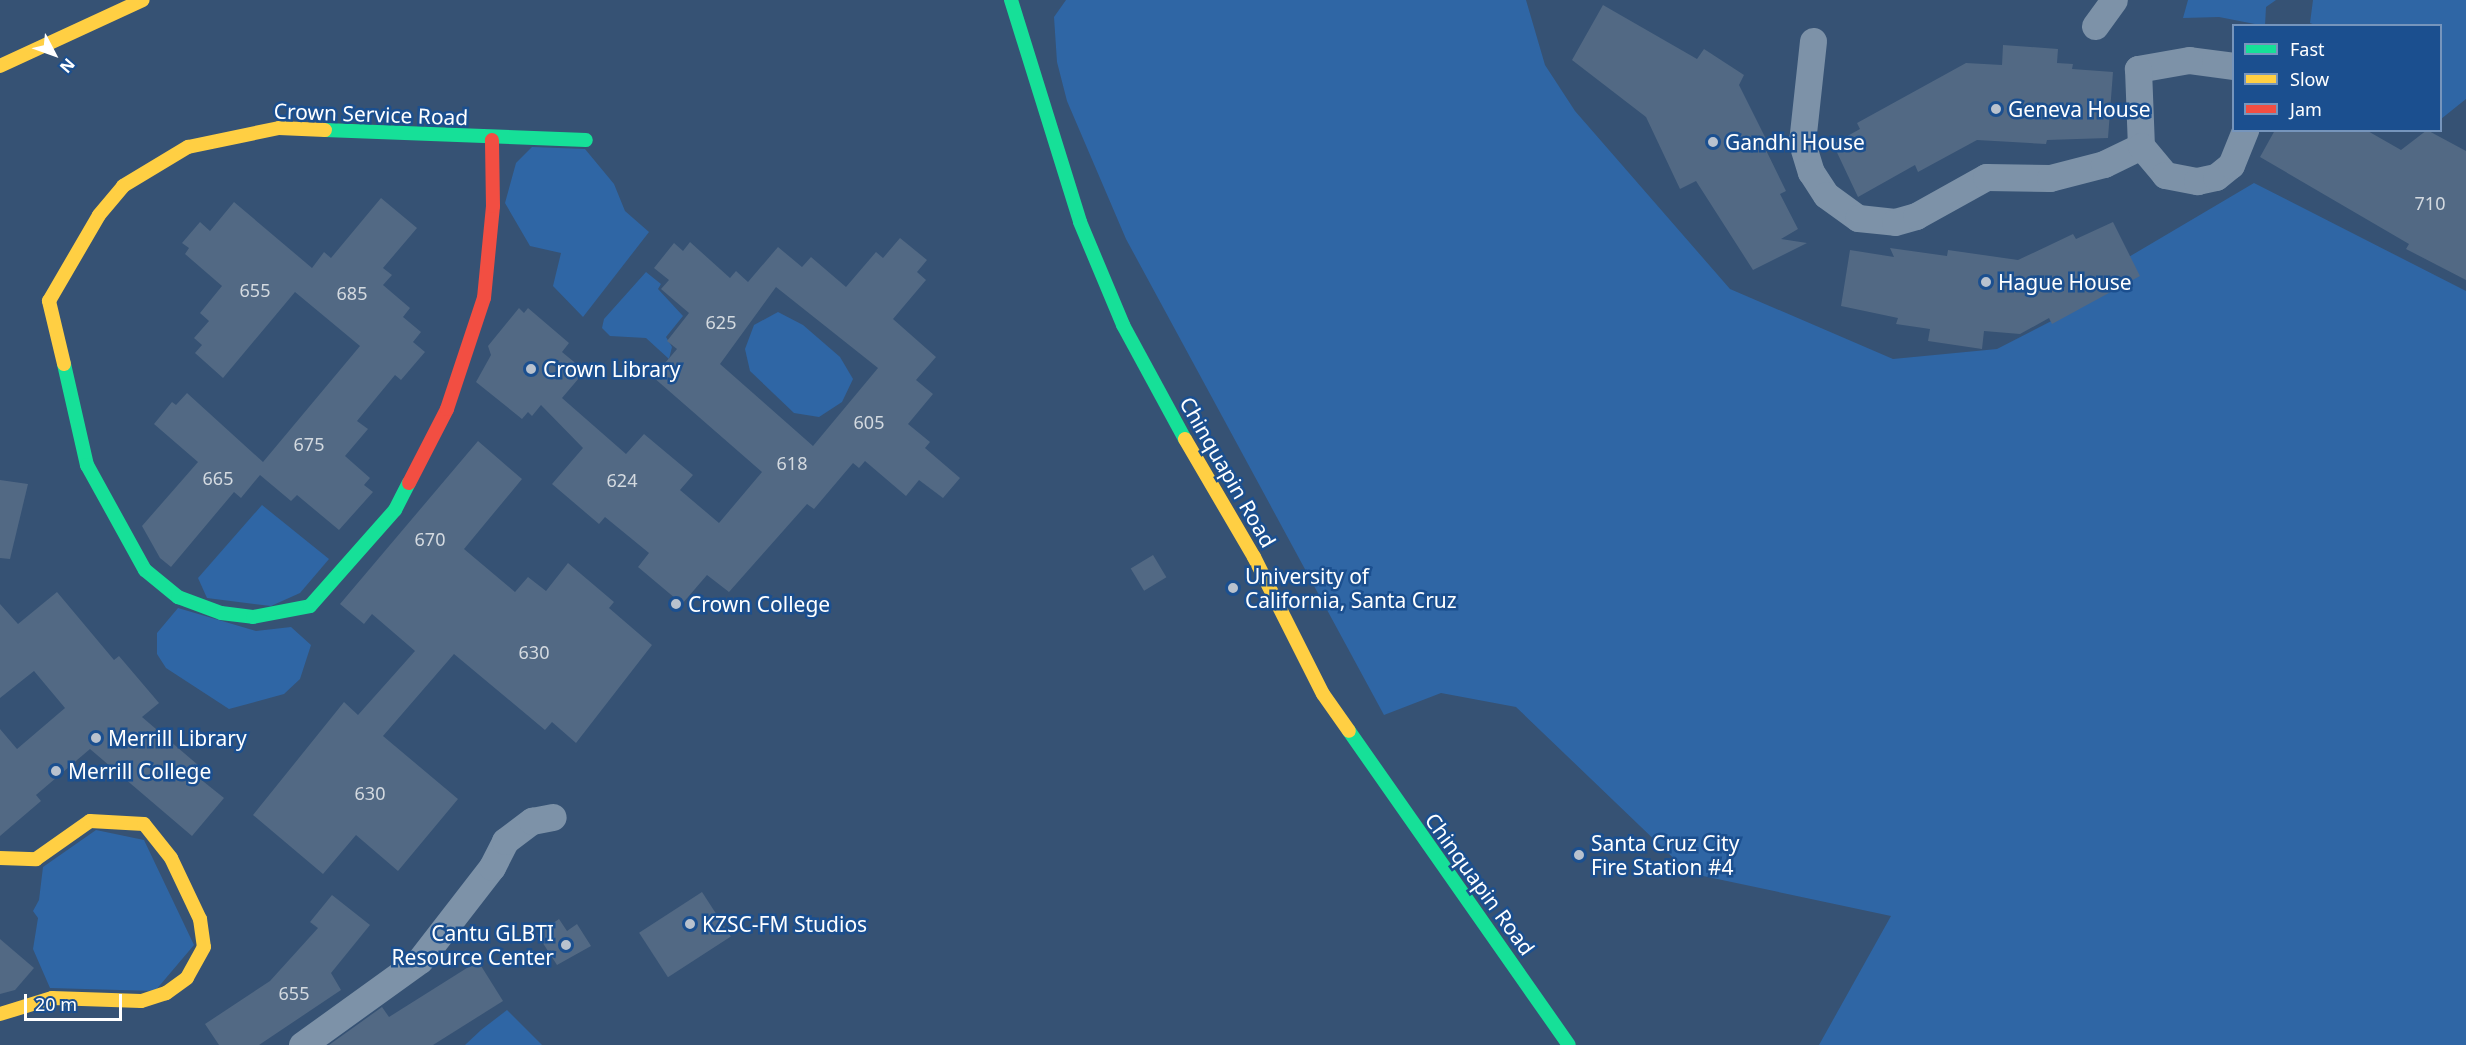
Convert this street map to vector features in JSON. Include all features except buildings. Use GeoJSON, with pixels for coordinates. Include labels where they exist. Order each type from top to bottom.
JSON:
{"type":"FeatureCollection","features":[{"type":"Feature","properties":{"kind":"street"},"geometry":{"type":"LineString","coordinates":[[0,66],[143,0]]}},
{"type":"Feature","properties":{"kind":"street","name":"Chinquapin Road"},"geometry":{"type":"LineString","coordinates":[[1011,0],[1080,222],[1123,325],[1171,416],[1254,557],[1323,694],[1569,1045]]}},
{"type":"Feature","properties":{"kind":"street"},"geometry":{"type":"LineString","coordinates":[[2095,26],[2115,0]]}},
{"type":"Feature","properties":{"kind":"street"},"geometry":{"type":"LineString","coordinates":[[1813,41],[1802,142],[1811,172],[1826,195],[1858,218],[1895,222],[1917,216],[1986,177],[2050,178],[2104,164],[2141,146]]}},
{"type":"Feature","properties":{"kind":"street"},"geometry":{"type":"LineString","coordinates":[[2232,66],[2189,60],[2138,69],[2141,146],[2165,175],[2197,181],[2216,177],[2231,165],[2244,132]]}},
{"type":"Feature","properties":{"kind":"street","name":"Crown Service Road"},"geometry":{"type":"LineString","coordinates":[[492,140],[493,206],[484,298],[447,409],[395,510],[310,606],[252,617],[221,613],[178,597],[145,570],[87,465],[49,301],[99,215],[123,186],[188,147],[279,128],[492,140],[586,140]]}},
{"type":"Feature","properties":{"kind":"street"},"geometry":{"type":"LineString","coordinates":[[302,1045],[420,960],[492,867],[505,842],[532,820],[553,817]]}},
{"type":"Feature","properties":{"kind":"street"},"geometry":{"type":"LineString","coordinates":[[0,858],[22,862],[36,859],[90,821],[144,824],[171,858],[200,919],[204,947],[192,972],[166,993],[141,1001],[52,998],[0,1014]]}},
{"type":"Feature","properties":{"kind":"shaded area"},"geometry":{"type":"Polygon","coordinates":[[[1066,0],[1526,0],[1545,65],[1575,111],[1730,289],[1893,359],[1997,349],[2104,294],[2127,258],[2254,183],[2466,291],[2466,1045],[1819,1045],[1891,916],[1689,873],[1516,707],[1441,693],[1384,715],[1126,239],[1067,101],[1057,62],[1054,17],[1066,0]]]}},
{"type":"Feature","properties":{"kind":"shaded area"},"geometry":{"type":"Polygon","coordinates":[[[2188,0],[2276,0],[2266,7],[2265,24],[2219,17],[2183,18],[2188,0]]]}},
{"type":"Feature","properties":{"kind":"shaded area"},"geometry":{"type":"Polygon","coordinates":[[[2313,0],[2466,0],[2466,99],[2442,118],[2442,24],[2310,23],[2313,0]]]}},
{"type":"Feature","properties":{"kind":"shaded area"},"geometry":{"type":"Polygon","coordinates":[[[532,147],[585,149],[614,184],[625,211],[649,232],[583,317],[553,286],[561,253],[530,246],[505,203],[516,163],[532,147]]]}},
{"type":"Feature","properties":{"kind":"shaded area"},"geometry":{"type":"Polygon","coordinates":[[[646,272],[661,284],[658,289],[683,316],[666,337],[672,347],[669,359],[646,338],[610,336],[602,328],[604,319],[646,272]]]}},
{"type":"Feature","properties":{"kind":"shaded area"},"geometry":{"type":"Polygon","coordinates":[[[778,312],[803,325],[840,357],[853,379],[842,402],[819,417],[794,413],[750,371],[745,349],[754,325],[778,312]]]}},
{"type":"Feature","properties":{"kind":"shaded area"},"geometry":{"type":"Polygon","coordinates":[[[262,505],[329,559],[300,593],[271,606],[207,598],[198,578],[262,505]]]}},
{"type":"Feature","properties":{"kind":"shaded area"},"geometry":{"type":"Polygon","coordinates":[[[178,608],[256,631],[291,627],[311,645],[300,679],[284,694],[229,709],[166,668],[157,654],[157,633],[178,608]]]}},
{"type":"Feature","properties":{"kind":"shaded area"},"geometry":{"type":"Polygon","coordinates":[[[96,830],[144,840],[194,945],[155,991],[50,988],[33,949],[38,918],[33,911],[39,900],[43,867],[96,830]]]}},
{"type":"Feature","properties":{"kind":"shaded area"},"geometry":{"type":"Polygon","coordinates":[[[507,1010],[542,1045],[465,1045],[481,1030],[507,1010]]]}},
{"type":"Feature","properties":{"kind":"traffic: fast"},"geometry":{"type":"LineString","coordinates":[[1011,0],[1080,222],[1123,325],[1185,439]]}},
{"type":"Feature","properties":{"kind":"traffic: fast"},"geometry":{"type":"LineString","coordinates":[[325,130],[586,140]]}},
{"type":"Feature","properties":{"kind":"traffic: fast"},"geometry":{"type":"LineString","coordinates":[[64,364],[87,465],[145,570],[178,597],[221,613],[253,617],[310,606],[395,510],[409,483]]}},
{"type":"Feature","properties":{"kind":"traffic: fast"},"geometry":{"type":"LineString","coordinates":[[1349,731],[1569,1045]]}},
{"type":"Feature","properties":{"kind":"traffic: slow"},"geometry":{"type":"LineString","coordinates":[[0,66],[143,0]]}},
{"type":"Feature","properties":{"kind":"traffic: slow"},"geometry":{"type":"LineString","coordinates":[[64,364],[49,301],[99,215],[123,186],[188,147],[279,128],[325,130]]}},
{"type":"Feature","properties":{"kind":"traffic: slow"},"geometry":{"type":"LineString","coordinates":[[1185,439],[1254,557],[1323,694],[1349,731]]}},
{"type":"Feature","properties":{"kind":"traffic: slow"},"geometry":{"type":"LineString","coordinates":[[0,858],[36,859],[90,821],[144,824],[171,858],[200,919],[204,947],[187,978],[166,993],[141,1001],[52,998],[0,1014]]}},
{"type":"Feature","properties":{"kind":"traffic: jam"},"geometry":{"type":"LineString","coordinates":[[409,483],[447,409],[484,298],[493,206],[492,140]]}},
{"type":"Feature","properties":{"kind":"place","name":"Geneva House"},"geometry":{"type":"Point","coordinates":[1996,109]}},
{"type":"Feature","properties":{"kind":"place","name":"Gandhi House"},"geometry":{"type":"Point","coordinates":[1713,142]}},
{"type":"Feature","properties":{"kind":"place","name":"Hague House"},"geometry":{"type":"Point","coordinates":[1986,282]}},
{"type":"Feature","properties":{"kind":"place","name":"Crown Library"},"geometry":{"type":"Point","coordinates":[531,369]}},
{"type":"Feature","properties":{"kind":"place","name":"University of California, Santa Cruz"},"geometry":{"type":"Point","coordinates":[1233,588]}},
{"type":"Feature","properties":{"kind":"place","name":"Crown College"},"geometry":{"type":"Point","coordinates":[676,604]}},
{"type":"Feature","properties":{"kind":"place","name":"Merrill Library"},"geometry":{"type":"Point","coordinates":[96,738]}},
{"type":"Feature","properties":{"kind":"place","name":"Merrill College"},"geometry":{"type":"Point","coordinates":[56,771]}},
{"type":"Feature","properties":{"kind":"place","name":"Santa Cruz City Fire Station #4"},"geometry":{"type":"Point","coordinates":[1579,855]}},
{"type":"Feature","properties":{"kind":"place","name":"KZSC-FM Studios"},"geometry":{"type":"Point","coordinates":[690,924]}},
{"type":"Feature","properties":{"kind":"place","name":"Cantu GLBTI Resource Center"},"geometry":{"type":"Point","coordinates":[566,945]}}]}
